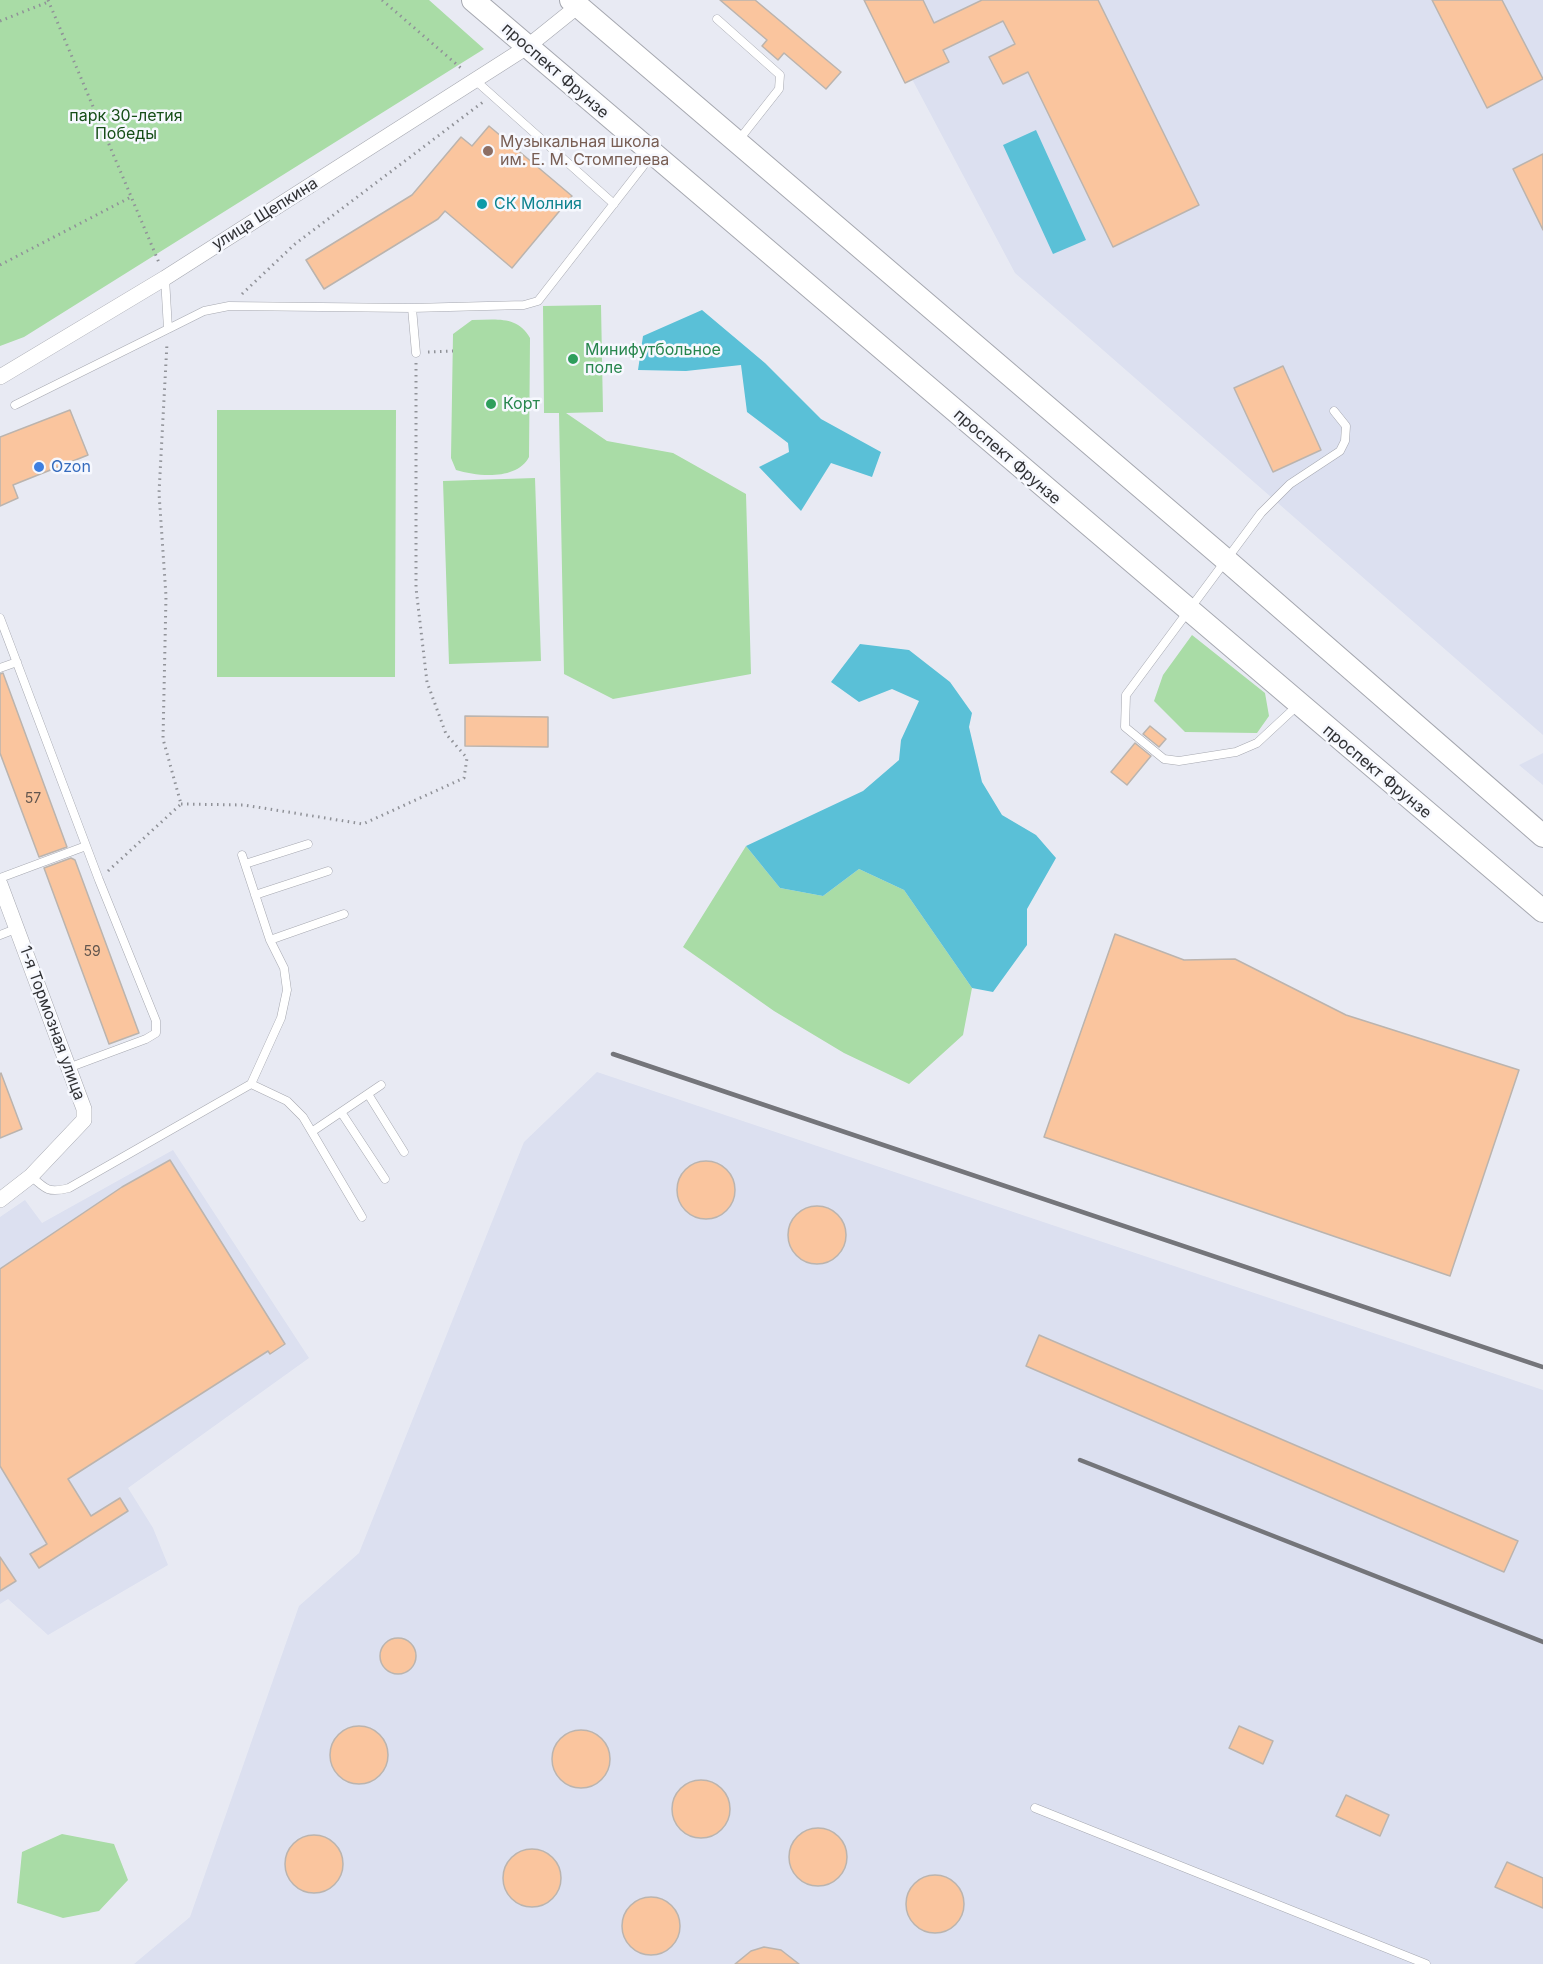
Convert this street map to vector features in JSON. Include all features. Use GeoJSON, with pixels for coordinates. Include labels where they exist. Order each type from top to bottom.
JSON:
{"type":"FeatureCollection","features":[{"type":"Feature","properties":{"kind":"main road","name":"проспект Фрунзе"},"geometry":{"type":"LineString","coordinates":[[473,0],[1298,705],[1543,911]]}},
{"type":"Feature","properties":{"kind":"main road"},"geometry":{"type":"LineString","coordinates":[[575,3],[1225,559],[1543,836]]}},
{"type":"Feature","properties":{"kind":"street","name":"улица Щепкина"},"geometry":{"type":"LineString","coordinates":[[0,377],[165,278],[527,47],[575,3]]}},
{"type":"Feature","properties":{"kind":"street","name":"1-я Тормозная улица"},"geometry":{"type":"LineString","coordinates":[[0,884],[84,1109],[84,1120],[31,1176],[0,1200]]}},
{"type":"Feature","properties":{"kind":"lane"},"geometry":{"type":"LineString","coordinates":[[717,19],[780,75],[779,89],[737,142]]}},
{"type":"Feature","properties":{"kind":"lane"},"geometry":{"type":"LineString","coordinates":[[475,80],[614,204]]}},
{"type":"Feature","properties":{"kind":"lane"},"geometry":{"type":"LineString","coordinates":[[15,405],[204,311],[229,306],[412,308],[525,305],[538,302],[653,154]]}},
{"type":"Feature","properties":{"kind":"lane"},"geometry":{"type":"LineString","coordinates":[[165,278],[168,329]]}},
{"type":"Feature","properties":{"kind":"lane"},"geometry":{"type":"LineString","coordinates":[[412,308],[416,353]]}},
{"type":"Feature","properties":{"kind":"lane"},"geometry":{"type":"LineString","coordinates":[[1298,705],[1257,743],[1236,752],[1179,761],[1164,759],[1125,727],[1126,695],[1225,559],[1273,498],[1340,451],[1345,441],[1346,426],[1334,411]]}},
{"type":"Feature","properties":{"kind":"lane"},"geometry":{"type":"LineString","coordinates":[[0,618],[99,880],[156,1021],[156,1034],[68,1068]]}},
{"type":"Feature","properties":{"kind":"lane"},"geometry":{"type":"LineString","coordinates":[[0,668],[17,662]]}},
{"type":"Feature","properties":{"kind":"lane"},"geometry":{"type":"LineString","coordinates":[[245,864],[308,844]]}},
{"type":"Feature","properties":{"kind":"lane"},"geometry":{"type":"LineString","coordinates":[[0,878],[86,846]]}},
{"type":"Feature","properties":{"kind":"lane"},"geometry":{"type":"LineString","coordinates":[[31,1176],[43,1187],[53,1192],[69,1188],[251,1084],[281,1018],[287,990],[284,968],[270,940],[243,855]]}},
{"type":"Feature","properties":{"kind":"lane"},"geometry":{"type":"LineString","coordinates":[[255,895],[328,871]]}},
{"type":"Feature","properties":{"kind":"lane"},"geometry":{"type":"LineString","coordinates":[[270,940],[344,914]]}},
{"type":"Feature","properties":{"kind":"lane"},"geometry":{"type":"LineString","coordinates":[[0,935],[18,928]]}},
{"type":"Feature","properties":{"kind":"lane"},"geometry":{"type":"LineString","coordinates":[[251,1084],[287,1101],[313,1131],[362,1217]]}},
{"type":"Feature","properties":{"kind":"lane"},"geometry":{"type":"LineString","coordinates":[[313,1131],[381,1085]]}},
{"type":"Feature","properties":{"kind":"lane"},"geometry":{"type":"LineString","coordinates":[[368,1094],[404,1152]]}},
{"type":"Feature","properties":{"kind":"lane"},"geometry":{"type":"LineString","coordinates":[[341,1112],[385,1179]]}},
{"type":"Feature","properties":{"kind":"lane"},"geometry":{"type":"LineString","coordinates":[[1035,1808],[1426,1964]]}},
{"type":"Feature","properties":{"kind":"path"},"geometry":{"type":"LineString","coordinates":[[382,0],[475,80]]}},
{"type":"Feature","properties":{"kind":"path"},"geometry":{"type":"LineString","coordinates":[[0,21],[48,1],[165,278]]}},
{"type":"Feature","properties":{"kind":"path"},"geometry":{"type":"LineString","coordinates":[[229,306],[295,244],[492,95]]}},
{"type":"Feature","properties":{"kind":"path"},"geometry":{"type":"LineString","coordinates":[[0,265],[131,197]]}},
{"type":"Feature","properties":{"kind":"path"},"geometry":{"type":"LineString","coordinates":[[168,329],[159,492],[166,596],[163,739],[182,804]]}},
{"type":"Feature","properties":{"kind":"path"},"geometry":{"type":"LineString","coordinates":[[99,880],[182,804],[244,805],[363,824],[464,778],[467,758],[446,734],[428,682],[416,588],[416,353],[453,351]]}},
{"type":"Feature","properties":{"kind":"shaded area"},"geometry":{"type":"Polygon","coordinates":[[[870,0],[1543,0],[1543,735],[1015,273],[870,0]]]}},
{"type":"Feature","properties":{"kind":"shaded area"},"geometry":{"type":"Polygon","coordinates":[[[1543,753],[1543,785],[1519,765],[1543,753]]]}},
{"type":"Feature","properties":{"kind":"shaded area"},"geometry":{"type":"Polygon","coordinates":[[[597,1072],[1543,1390],[1543,1964],[134,1964],[190,1917],[299,1606],[359,1553],[524,1142],[597,1072]]]}},
{"type":"Feature","properties":{"kind":"shaded area"},"geometry":{"type":"Polygon","coordinates":[[[173,1150],[309,1358],[128,1488],[153,1528],[168,1565],[48,1635],[8,1599],[0,1604],[0,1217],[25,1200],[42,1223],[173,1150]]]}},
{"type":"Feature","properties":{"kind":"green space","name":"парк 30-летия Победы"},"geometry":{"type":"Polygon","coordinates":[[[0,0],[429,0],[484,49],[24,337],[0,346],[0,0]]]}},
{"type":"Feature","properties":{"kind":"green space"},"geometry":{"type":"Polygon","coordinates":[[[601,305],[603,412],[566,413],[607,441],[673,453],[746,494],[751,674],[613,699],[564,674],[559,413],[544,413],[543,306],[601,305]]]}},
{"type":"Feature","properties":{"kind":"green space","name":"Корт"},"geometry":{"type":"Polygon","coordinates":[[[472,320],[512,322],[519,325],[530,338],[529,457],[516,470],[497,475],[456,470],[451,458],[453,334],[472,320]]]}},
{"type":"Feature","properties":{"kind":"green space"},"geometry":{"type":"Polygon","coordinates":[[[217,410],[396,410],[395,677],[217,677],[217,410]]]}},
{"type":"Feature","properties":{"kind":"green space"},"geometry":{"type":"Polygon","coordinates":[[[535,478],[541,661],[449,664],[443,481],[535,478]]]}},
{"type":"Feature","properties":{"kind":"green space"},"geometry":{"type":"Polygon","coordinates":[[[1192,635],[1265,693],[1269,716],[1257,733],[1185,732],[1154,701],[1163,675],[1192,635]]]}},
{"type":"Feature","properties":{"kind":"green space"},"geometry":{"type":"Polygon","coordinates":[[[746,846],[780,888],[823,896],[859,869],[904,890],[972,988],[963,1035],[909,1084],[844,1053],[774,1011],[683,947],[746,846]]]}},
{"type":"Feature","properties":{"kind":"green space"},"geometry":{"type":"Polygon","coordinates":[[[62,1834],[114,1844],[128,1880],[99,1911],[63,1918],[17,1903],[22,1852],[62,1834]]]}},
{"type":"Feature","properties":{"kind":"water"},"geometry":{"type":"Polygon","coordinates":[[[1036,130],[1086,240],[1053,254],[1003,145],[1036,130]]]}},
{"type":"Feature","properties":{"kind":"water"},"geometry":{"type":"Polygon","coordinates":[[[702,310],[765,363],[821,419],[881,452],[872,477],[831,463],[801,511],[759,467],[789,452],[788,443],[747,412],[741,365],[686,371],[638,370],[643,336],[702,310]]]}},
{"type":"Feature","properties":{"kind":"water"},"geometry":{"type":"Polygon","coordinates":[[[860,644],[909,650],[950,682],[972,713],[969,727],[982,782],[1002,815],[1036,835],[1056,858],[1027,909],[1027,945],[993,992],[972,988],[904,890],[859,869],[823,896],[780,888],[746,846],[863,791],[899,760],[901,740],[919,701],[892,689],[859,702],[831,682],[860,644]]]}},
{"type":"Feature","properties":{"kind":"building"},"geometry":{"type":"Polygon","coordinates":[[[720,0],[755,0],[841,72],[826,89],[784,53],[778,60],[762,46],[767,40],[720,0]]]}},
{"type":"Feature","properties":{"kind":"building"},"geometry":{"type":"Polygon","coordinates":[[[864,0],[923,0],[934,23],[982,0],[1098,0],[1199,205],[1113,247],[1028,72],[1003,84],[989,57],[1015,44],[1003,21],[943,50],[949,62],[905,83],[864,0]]]}},
{"type":"Feature","properties":{"kind":"building"},"geometry":{"type":"Polygon","coordinates":[[[1432,0],[1502,0],[1543,79],[1487,108],[1432,0]]]}},
{"type":"Feature","properties":{"kind":"building","name":"СК Молния"},"geometry":{"type":"Polygon","coordinates":[[[489,126],[572,196],[512,268],[445,211],[438,219],[324,289],[306,260],[412,195],[461,137],[472,146],[489,126]]]}},
{"type":"Feature","properties":{"kind":"building"},"geometry":{"type":"Polygon","coordinates":[[[1543,154],[1543,230],[1513,169],[1543,154]]]}},
{"type":"Feature","properties":{"kind":"building"},"geometry":{"type":"Polygon","coordinates":[[[1283,366],[1321,450],[1273,472],[1234,388],[1283,366]]]}},
{"type":"Feature","properties":{"kind":"building"},"geometry":{"type":"Polygon","coordinates":[[[70,410],[88,455],[13,485],[18,498],[0,506],[0,437],[70,410]]]}},
{"type":"Feature","properties":{"kind":"building"},"geometry":{"type":"Polygon","coordinates":[[[3,673],[67,847],[39,857],[0,753],[0,674],[3,673]]]}},
{"type":"Feature","properties":{"kind":"building"},"geometry":{"type":"Polygon","coordinates":[[[465,716],[548,717],[548,747],[465,746],[465,716]]]}},
{"type":"Feature","properties":{"kind":"building"},"geometry":{"type":"Polygon","coordinates":[[[1150,726],[1166,739],[1159,747],[1143,734],[1150,726]]]}},
{"type":"Feature","properties":{"kind":"building"},"geometry":{"type":"Polygon","coordinates":[[[1135,743],[1151,756],[1127,785],[1111,772],[1135,743]]]}},
{"type":"Feature","properties":{"kind":"building"},"geometry":{"type":"Polygon","coordinates":[[[71,858],[75,860],[139,1033],[109,1044],[44,868],[71,858]]]}},
{"type":"Feature","properties":{"kind":"building"},"geometry":{"type":"Polygon","coordinates":[[[1115,934],[1184,960],[1235,959],[1346,1015],[1519,1070],[1450,1276],[1044,1137],[1115,934]]]}},
{"type":"Feature","properties":{"kind":"building"},"geometry":{"type":"Polygon","coordinates":[[[0,1074],[22,1129],[0,1138],[0,1074]]]}},
{"type":"Feature","properties":{"kind":"building"},"geometry":{"type":"Polygon","coordinates":[[[170,1160],[285,1344],[270,1354],[268,1351],[68,1479],[91,1516],[120,1498],[128,1511],[39,1568],[30,1554],[47,1544],[0,1466],[0,1269],[122,1187],[170,1160]]]}},
{"type":"Feature","properties":{"kind":"building"},"geometry":{"type":"Polygon","coordinates":[[[706,1161],[717,1163],[730,1174],[735,1190],[733,1201],[722,1214],[706,1219],[695,1217],[682,1206],[677,1190],[679,1179],[690,1166],[706,1161]]]}},
{"type":"Feature","properties":{"kind":"building"},"geometry":{"type":"Polygon","coordinates":[[[817,1206],[828,1208],[841,1219],[846,1235],[844,1246],[833,1259],[817,1264],[806,1262],[793,1251],[788,1235],[790,1224],[801,1211],[817,1206]]]}},
{"type":"Feature","properties":{"kind":"building"},"geometry":{"type":"Polygon","coordinates":[[[1039,1335],[1518,1541],[1504,1572],[1026,1366],[1039,1335]]]}},
{"type":"Feature","properties":{"kind":"building"},"geometry":{"type":"Polygon","coordinates":[[[0,1557],[16,1581],[0,1591],[0,1557]]]}},
{"type":"Feature","properties":{"kind":"building"},"geometry":{"type":"Polygon","coordinates":[[[398,1638],[411,1643],[416,1656],[411,1669],[398,1674],[385,1669],[380,1656],[385,1643],[398,1638]]]}},
{"type":"Feature","properties":{"kind":"building"},"geometry":{"type":"Polygon","coordinates":[[[359,1726],[370,1728],[383,1739],[388,1755],[386,1766],[375,1779],[359,1784],[348,1782],[335,1771],[330,1755],[332,1744],[343,1731],[359,1726]]]}},
{"type":"Feature","properties":{"kind":"building"},"geometry":{"type":"Polygon","coordinates":[[[1239,1726],[1273,1741],[1263,1764],[1229,1748],[1239,1726]]]}},
{"type":"Feature","properties":{"kind":"building"},"geometry":{"type":"Polygon","coordinates":[[[581,1730],[592,1732],[605,1743],[610,1759],[608,1770],[597,1783],[581,1788],[570,1786],[557,1775],[552,1759],[554,1748],[565,1735],[581,1730]]]}},
{"type":"Feature","properties":{"kind":"building"},"geometry":{"type":"Polygon","coordinates":[[[701,1780],[712,1782],[725,1793],[730,1809],[728,1820],[717,1833],[701,1838],[690,1836],[677,1825],[672,1809],[674,1798],[685,1785],[701,1780]]]}},
{"type":"Feature","properties":{"kind":"building"},"geometry":{"type":"Polygon","coordinates":[[[1346,1795],[1389,1815],[1380,1836],[1336,1816],[1346,1795]]]}},
{"type":"Feature","properties":{"kind":"building"},"geometry":{"type":"Polygon","coordinates":[[[818,1828],[829,1830],[842,1841],[847,1857],[845,1868],[834,1881],[818,1886],[807,1884],[794,1873],[789,1857],[791,1846],[802,1833],[818,1828]]]}},
{"type":"Feature","properties":{"kind":"building"},"geometry":{"type":"Polygon","coordinates":[[[314,1835],[325,1837],[338,1848],[343,1864],[341,1875],[330,1888],[314,1893],[303,1891],[290,1880],[285,1864],[287,1853],[298,1840],[314,1835]]]}},
{"type":"Feature","properties":{"kind":"building"},"geometry":{"type":"Polygon","coordinates":[[[532,1849],[543,1851],[556,1862],[561,1878],[559,1889],[548,1902],[532,1907],[521,1905],[508,1894],[503,1878],[505,1867],[516,1854],[532,1849]]]}},
{"type":"Feature","properties":{"kind":"building"},"geometry":{"type":"Polygon","coordinates":[[[1507,1862],[1543,1878],[1543,1908],[1495,1887],[1507,1862]]]}},
{"type":"Feature","properties":{"kind":"building"},"geometry":{"type":"Polygon","coordinates":[[[935,1875],[946,1877],[959,1888],[964,1904],[962,1915],[951,1928],[935,1933],[924,1931],[911,1920],[906,1904],[908,1893],[919,1880],[935,1875]]]}},
{"type":"Feature","properties":{"kind":"building"},"geometry":{"type":"Polygon","coordinates":[[[651,1897],[662,1899],[675,1910],[680,1926],[678,1937],[667,1950],[651,1955],[640,1953],[627,1942],[622,1926],[624,1915],[635,1902],[651,1897]]]}},
{"type":"Feature","properties":{"kind":"building"},"geometry":{"type":"Polygon","coordinates":[[[764,1947],[781,1950],[799,1964],[735,1964],[751,1951],[764,1947]]]}},
{"type":"Feature","properties":{"kind":"railway"},"geometry":{"type":"LineString","coordinates":[[613,1054],[1543,1367]]}},
{"type":"Feature","properties":{"kind":"railway"},"geometry":{"type":"LineString","coordinates":[[1080,1460],[1543,1642]]}},
{"type":"Feature","properties":{"kind":"place","name":"Музыкальная школа им. Е. М. Стомпелева"},"geometry":{"type":"Point","coordinates":[488,151]}},
{"type":"Feature","properties":{"kind":"place","name":"СК Молния"},"geometry":{"type":"Point","coordinates":[482,204]}},
{"type":"Feature","properties":{"kind":"place","name":"Минифутбольное поле"},"geometry":{"type":"Point","coordinates":[573,359]}},
{"type":"Feature","properties":{"kind":"place","name":"Корт"},"geometry":{"type":"Point","coordinates":[491,404]}},
{"type":"Feature","properties":{"kind":"place","name":"Ozon"},"geometry":{"type":"Point","coordinates":[39,467]}}]}
